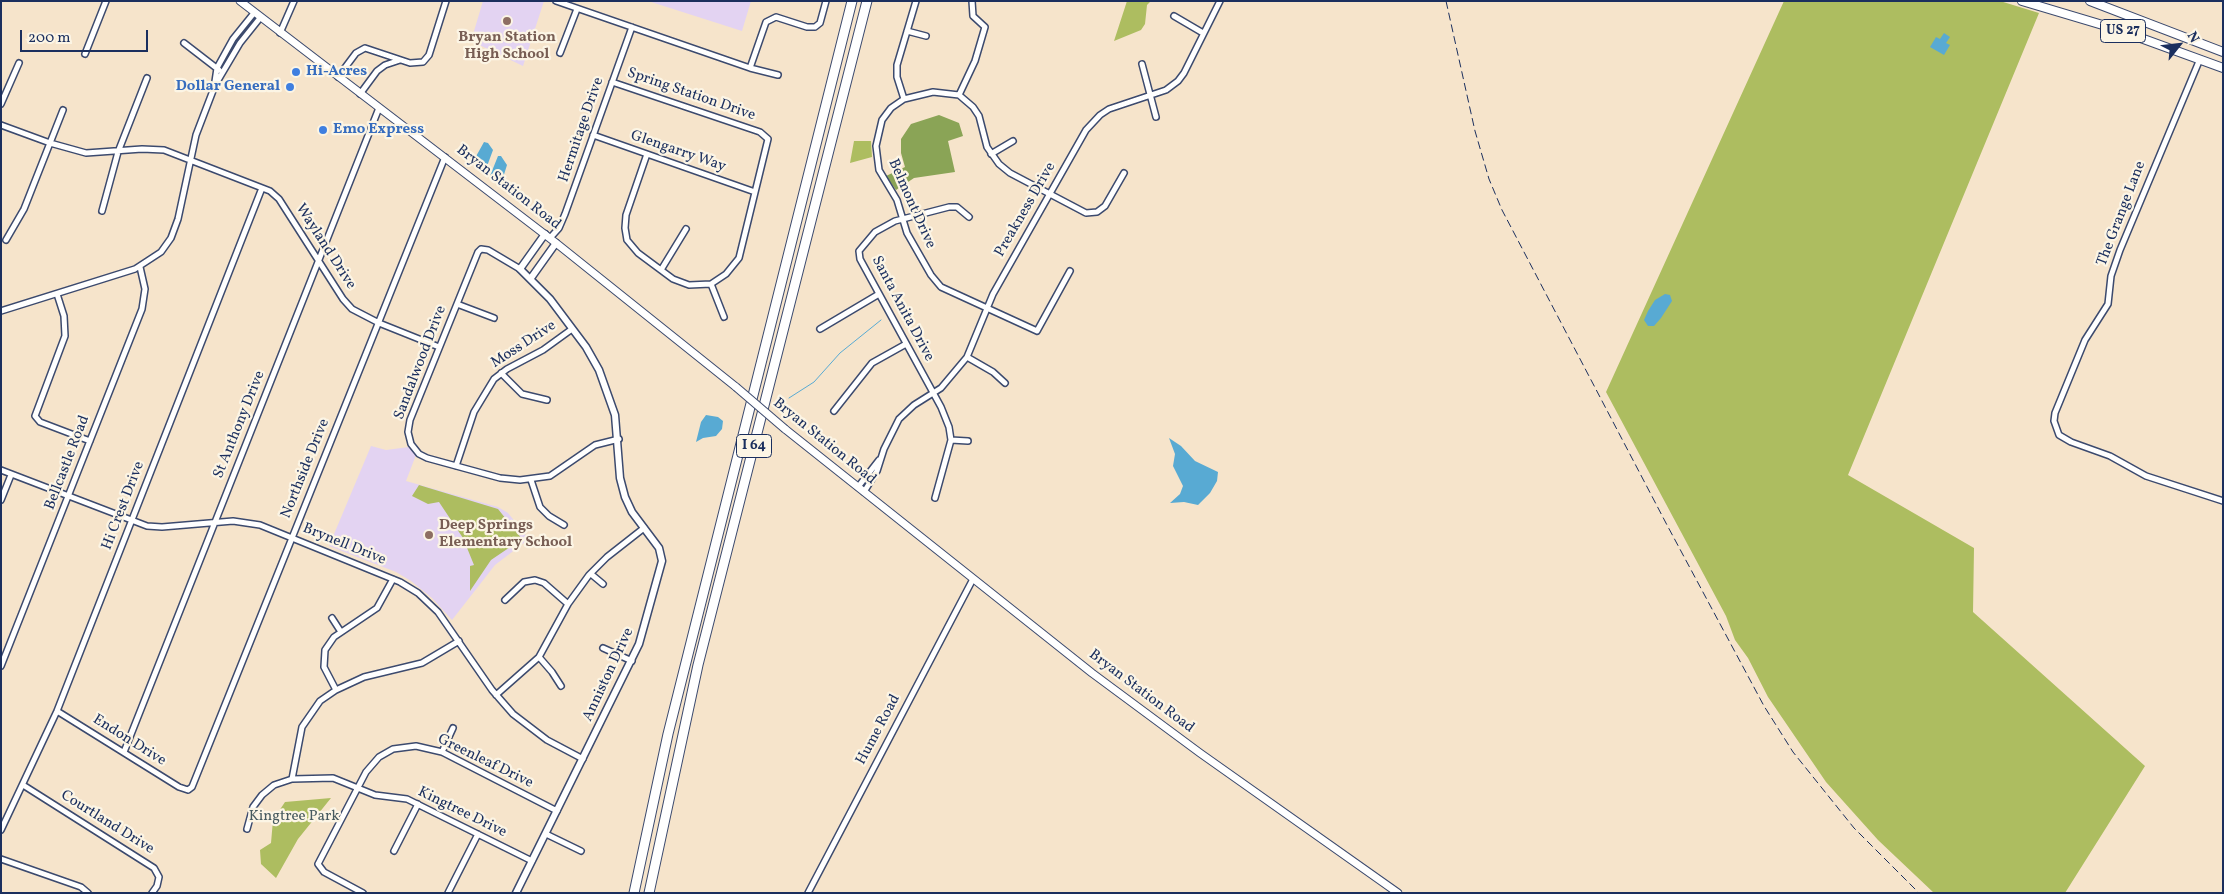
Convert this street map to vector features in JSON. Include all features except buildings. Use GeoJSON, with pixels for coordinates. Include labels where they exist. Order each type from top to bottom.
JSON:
{"type":"FeatureCollection","features":[{"type":"Feature","properties":{"kind":"highway","name":"I 64"},"geometry":{"type":"LineString","coordinates":[[634,893],[668,734],[852,1]]}},
{"type":"Feature","properties":{"kind":"highway","name":"I 64"},"geometry":{"type":"LineString","coordinates":[[649,893],[696,675],[867,1]]}},
{"type":"Feature","properties":{"kind":"highway","name":"US 27"},"geometry":{"type":"LineString","coordinates":[[2022,1],[2116,29],[2223,68]]}},
{"type":"Feature","properties":{"kind":"highway","name":"US 27"},"geometry":{"type":"LineString","coordinates":[[2090,1],[2223,52]]}},
{"type":"Feature","properties":{"kind":"main road","name":"Bryan Station Road"},"geometry":{"type":"LineString","coordinates":[[240,1],[550,238],[861,490],[1124,697],[1398,893]]}},
{"type":"Feature","properties":{"kind":"street"},"geometry":{"type":"LineString","coordinates":[[85,54],[106,1]]}},
{"type":"Feature","properties":{"kind":"street"},"geometry":{"type":"LineString","coordinates":[[280,33],[294,1]]}},
{"type":"Feature","properties":{"kind":"street"},"geometry":{"type":"LineString","coordinates":[[338,77],[356,53],[363,49],[370,48],[400,60],[420,64],[428,58],[446,1]]}},
{"type":"Feature","properties":{"kind":"street"},"geometry":{"type":"LineString","coordinates":[[556,1],[750,68],[778,74]]}},
{"type":"Feature","properties":{"kind":"street"},"geometry":{"type":"LineString","coordinates":[[750,68],[766,22],[776,17],[807,27],[815,27],[820,22],[826,1]]}},
{"type":"Feature","properties":{"kind":"street"},"geometry":{"type":"LineString","coordinates":[[904,99],[897,77],[897,66],[916,1]]}},
{"type":"Feature","properties":{"kind":"street"},"geometry":{"type":"LineString","coordinates":[[972,1],[973,16],[985,27],[979,52],[959,95],[973,107],[979,116],[991,154],[999,164],[1081,211],[1097,212],[1105,206],[1124,173]]}},
{"type":"Feature","properties":{"kind":"street","name":"Preakness Drive"},"geometry":{"type":"LineString","coordinates":[[861,490],[899,419],[914,405],[951,378],[967,357],[993,294],[1092,122],[1109,109],[1166,90],[1178,81],[1184,73],[1220,1]]}},
{"type":"Feature","properties":{"kind":"street"},"geometry":{"type":"LineString","coordinates":[[560,53],[577,8]]}},
{"type":"Feature","properties":{"kind":"street"},"geometry":{"type":"LineString","coordinates":[[1,311],[140,267],[156,257],[171,238],[178,219],[196,135],[214,88],[217,68],[233,38],[257,15]]}},
{"type":"Feature","properties":{"kind":"street"},"geometry":{"type":"LineString","coordinates":[[214,88],[257,15]]}},
{"type":"Feature","properties":{"kind":"street"},"geometry":{"type":"LineString","coordinates":[[1174,16],[1203,33]]}},
{"type":"Feature","properties":{"kind":"street","name":"Hermitage Drive"},"geometry":{"type":"LineString","coordinates":[[550,238],[561,224],[632,28]]}},
{"type":"Feature","properties":{"kind":"street"},"geometry":{"type":"LineString","coordinates":[[908,31],[926,36]]}},
{"type":"Feature","properties":{"kind":"street"},"geometry":{"type":"LineString","coordinates":[[184,44],[224,73]]}},
{"type":"Feature","properties":{"kind":"street","name":"The Grange Lane"},"geometry":{"type":"LineString","coordinates":[[2200,59],[2120,250],[2112,276],[2108,304],[2085,340],[2055,413],[2054,421],[2059,434],[2071,442],[2110,456],[2146,476],[2223,501]]}},
{"type":"Feature","properties":{"kind":"street"},"geometry":{"type":"LineString","coordinates":[[360,94],[381,68],[400,60]]}},
{"type":"Feature","properties":{"kind":"street"},"geometry":{"type":"LineString","coordinates":[[1,104],[19,63]]}},
{"type":"Feature","properties":{"kind":"street"},"geometry":{"type":"LineString","coordinates":[[1142,64],[1148,96],[1156,118]]}},
{"type":"Feature","properties":{"kind":"street"},"geometry":{"type":"LineString","coordinates":[[102,211],[118,152],[146,78]]}},
{"type":"Feature","properties":{"kind":"street","name":"Spring Station Drive"},"geometry":{"type":"LineString","coordinates":[[612,82],[766,136],[768,145],[738,258],[726,274],[711,284]]}},
{"type":"Feature","properties":{"kind":"street","name":"Belmont Drive"},"geometry":{"type":"LineString","coordinates":[[959,95],[933,92],[904,99],[891,108],[882,120],[876,146],[879,170],[897,200],[907,233],[934,281],[946,290],[987,310],[1037,330],[1070,271]]}},
{"type":"Feature","properties":{"kind":"street","name":"St Anthony Drive"},"geometry":{"type":"LineString","coordinates":[[124,752],[379,108]]}},
{"type":"Feature","properties":{"kind":"street"},"geometry":{"type":"LineString","coordinates":[[6,240],[20,218],[63,110]]}},
{"type":"Feature","properties":{"kind":"street","name":"Wayland Drive"},"geometry":{"type":"LineString","coordinates":[[1,125],[50,143],[86,153],[159,149],[190,159],[262,188],[280,199],[348,304],[358,312],[379,323],[439,347]]}},
{"type":"Feature","properties":{"kind":"street","name":"Glengarry Way"},"geometry":{"type":"LineString","coordinates":[[593,135],[755,192]]}},
{"type":"Feature","properties":{"kind":"street"},"geometry":{"type":"LineString","coordinates":[[991,154],[1013,141]]}},
{"type":"Feature","properties":{"kind":"street"},"geometry":{"type":"LineString","coordinates":[[647,154],[626,215],[625,232],[632,247],[673,279],[685,284],[711,284],[724,317]]}},
{"type":"Feature","properties":{"kind":"street","name":"Northside Drive"},"geometry":{"type":"LineString","coordinates":[[189,789],[445,157]]}},
{"type":"Feature","properties":{"kind":"street","name":"Hi Crest Drive"},"geometry":{"type":"LineString","coordinates":[[1,830],[57,711],[262,188]]}},
{"type":"Feature","properties":{"kind":"street","name":"Santa Anita Drive"},"geometry":{"type":"LineString","coordinates":[[935,498],[951,440],[946,417],[860,259],[859,251],[869,238],[882,227],[902,219],[949,207],[957,208],[969,217]]}},
{"type":"Feature","properties":{"kind":"street"},"geometry":{"type":"LineString","coordinates":[[661,270],[686,228]]}},
{"type":"Feature","properties":{"kind":"street"},"geometry":{"type":"LineString","coordinates":[[520,269],[550,238]]}},
{"type":"Feature","properties":{"kind":"street"},"geometry":{"type":"LineString","coordinates":[[531,278],[550,238]]}},
{"type":"Feature","properties":{"kind":"street","name":"Anniston Drive"},"geometry":{"type":"LineString","coordinates":[[481,249],[504,258],[531,278],[593,358],[604,378],[616,415],[622,488],[628,505],[659,548],[662,561],[642,636],[632,661],[516,893]]}},
{"type":"Feature","properties":{"kind":"street","name":"Sandalwood Drive"},"geometry":{"type":"LineString","coordinates":[[481,249],[478,252],[410,420],[408,438],[414,450],[423,456],[456,466],[507,479],[531,480],[550,476],[595,445],[619,439]]}},
{"type":"Feature","properties":{"kind":"street","name":"Bellcastle Road"},"geometry":{"type":"LineString","coordinates":[[1,666],[145,301],[145,284],[140,267]]}},
{"type":"Feature","properties":{"kind":"street"},"geometry":{"type":"LineString","coordinates":[[57,294],[64,316],[64,336],[35,416],[40,422],[90,441]]}},
{"type":"Feature","properties":{"kind":"street"},"geometry":{"type":"LineString","coordinates":[[820,330],[879,294]]}},
{"type":"Feature","properties":{"kind":"street"},"geometry":{"type":"LineString","coordinates":[[457,304],[494,318]]}},
{"type":"Feature","properties":{"kind":"street","name":"Moss Drive"},"geometry":{"type":"LineString","coordinates":[[456,466],[474,412],[489,386],[500,373],[543,350],[572,329]]}},
{"type":"Feature","properties":{"kind":"street"},"geometry":{"type":"LineString","coordinates":[[834,411],[872,363],[906,344]]}},
{"type":"Feature","properties":{"kind":"street"},"geometry":{"type":"LineString","coordinates":[[967,357],[993,372],[1005,383]]}},
{"type":"Feature","properties":{"kind":"street"},"geometry":{"type":"LineString","coordinates":[[500,373],[522,394],[547,400]]}},
{"type":"Feature","properties":{"kind":"street"},"geometry":{"type":"LineString","coordinates":[[951,440],[968,441]]}},
{"type":"Feature","properties":{"kind":"street","name":"Brynell Drive"},"geometry":{"type":"LineString","coordinates":[[1,470],[131,522],[162,527],[233,521],[253,523],[393,579],[410,588],[432,606],[496,695],[519,720],[536,733],[583,759]]}},
{"type":"Feature","properties":{"kind":"street"},"geometry":{"type":"LineString","coordinates":[[1,500],[12,475]]}},
{"type":"Feature","properties":{"kind":"street"},"geometry":{"type":"LineString","coordinates":[[531,480],[540,507],[549,516],[564,525]]}},
{"type":"Feature","properties":{"kind":"street"},"geometry":{"type":"LineString","coordinates":[[496,695],[539,657],[568,604],[591,574],[607,558],[644,528]]}},
{"type":"Feature","properties":{"kind":"street"},"geometry":{"type":"LineString","coordinates":[[591,574],[603,584]]}},
{"type":"Feature","properties":{"kind":"street"},"geometry":{"type":"LineString","coordinates":[[336,690],[323,660],[327,646],[341,632],[377,608],[393,579]]}},
{"type":"Feature","properties":{"kind":"street","name":"Hume Road"},"geometry":{"type":"LineString","coordinates":[[808,893],[973,579]]}},
{"type":"Feature","properties":{"kind":"street"},"geometry":{"type":"LineString","coordinates":[[505,600],[524,582],[534,580],[544,583],[568,604]]}},
{"type":"Feature","properties":{"kind":"street"},"geometry":{"type":"LineString","coordinates":[[332,618],[341,632]]}},
{"type":"Feature","properties":{"kind":"street"},"geometry":{"type":"LineString","coordinates":[[247,829],[250,812],[262,795],[274,785],[292,779],[300,734],[305,720],[320,701],[336,690],[376,673],[422,663],[459,641]]}},
{"type":"Feature","properties":{"kind":"street"},"geometry":{"type":"LineString","coordinates":[[603,648],[632,661]]}},
{"type":"Feature","properties":{"kind":"street"},"geometry":{"type":"LineString","coordinates":[[539,657],[561,686]]}},
{"type":"Feature","properties":{"kind":"street","name":"Endon Drive"},"geometry":{"type":"LineString","coordinates":[[57,711],[179,787],[189,789]]}},
{"type":"Feature","properties":{"kind":"street"},"geometry":{"type":"LineString","coordinates":[[442,752],[453,728]]}},
{"type":"Feature","properties":{"kind":"street","name":"Greenleaf Drive"},"geometry":{"type":"LineString","coordinates":[[363,893],[319,867],[319,862],[373,763],[393,749],[416,746],[442,752],[557,811]]}},
{"type":"Feature","properties":{"kind":"street","name":"Kingtree Drive"},"geometry":{"type":"LineString","coordinates":[[292,779],[332,778],[375,795],[400,797],[418,804],[532,861]]}},
{"type":"Feature","properties":{"kind":"street","name":"Courtland Drive"},"geometry":{"type":"LineString","coordinates":[[22,785],[154,868],[159,878],[157,886],[152,893]]}},
{"type":"Feature","properties":{"kind":"street"},"geometry":{"type":"LineString","coordinates":[[394,851],[418,804]]}},
{"type":"Feature","properties":{"kind":"street"},"geometry":{"type":"LineString","coordinates":[[448,893],[478,834]]}},
{"type":"Feature","properties":{"kind":"street"},"geometry":{"type":"LineString","coordinates":[[546,834],[580,851]]}},
{"type":"Feature","properties":{"kind":"street"},"geometry":{"type":"LineString","coordinates":[[1,859],[88,892]]}},
{"type":"Feature","properties":{"kind":"shaded area","name":"Bryan Station High School"},"geometry":{"type":"Polygon","coordinates":[[[483,1],[544,1],[523,66],[471,41],[483,1]]]}},
{"type":"Feature","properties":{"kind":"shaded area"},"geometry":{"type":"Polygon","coordinates":[[[648,1],[751,1],[742,31],[648,1]]]}},
{"type":"Feature","properties":{"kind":"shaded area","name":"Deep Springs Elementary School"},"geometry":{"type":"Polygon","coordinates":[[[371,446],[386,450],[409,447],[416,455],[406,481],[498,507],[508,513],[529,539],[495,565],[452,620],[432,598],[411,581],[396,572],[329,546],[371,446]]]}},
{"type":"Feature","properties":{"kind":"green space"},"geometry":{"type":"Polygon","coordinates":[[[1127,1],[1151,1],[1147,5],[1145,24],[1141,30],[1114,41],[1127,1]]]}},
{"type":"Feature","properties":{"kind":"green space"},"geometry":{"type":"Polygon","coordinates":[[[1784,1],[2000,1],[2039,13],[1848,475],[1974,548],[1973,612],[2145,766],[2065,893],[1934,893],[1878,840],[1826,782],[1768,697],[1748,658],[1735,640],[1726,616],[1606,392],[1784,1]]]}},
{"type":"Feature","properties":{"kind":"green space"},"geometry":{"type":"Polygon","coordinates":[[[939,115],[959,123],[963,136],[948,141],[955,172],[914,178],[896,190],[886,176],[905,167],[901,153],[901,139],[911,124],[939,115]]]}},
{"type":"Feature","properties":{"kind":"green space"},"geometry":{"type":"Polygon","coordinates":[[[854,141],[871,141],[872,157],[850,163],[854,141]]]}},
{"type":"Feature","properties":{"kind":"green space"},"geometry":{"type":"Polygon","coordinates":[[[419,485],[498,509],[522,539],[491,560],[470,591],[470,566],[474,565],[463,538],[439,502],[428,504],[412,496],[419,485]]]}},
{"type":"Feature","properties":{"kind":"green space","name":"Kingtree Park"},"geometry":{"type":"Polygon","coordinates":[[[331,798],[298,839],[276,878],[261,864],[260,850],[271,843],[273,820],[285,802],[331,798]]]}},
{"type":"Feature","properties":{"kind":"water"},"geometry":{"type":"Polygon","coordinates":[[[1944,33],[1950,37],[1946,43],[1950,45],[1944,55],[1930,47],[1936,37],[1940,39],[1944,33]]]}},
{"type":"Feature","properties":{"kind":"water"},"geometry":{"type":"Polygon","coordinates":[[[484,142],[488,143],[493,150],[486,169],[474,160],[484,142]]]}},
{"type":"Feature","properties":{"kind":"water"},"geometry":{"type":"Polygon","coordinates":[[[498,156],[501,156],[507,165],[501,184],[490,176],[498,156]]]}},
{"type":"Feature","properties":{"kind":"water"},"geometry":{"type":"Polygon","coordinates":[[[1665,294],[1670,295],[1672,301],[1654,326],[1648,326],[1644,320],[1648,311],[1655,300],[1665,294]]]}},
{"type":"Feature","properties":{"kind":"water"},"geometry":{"type":"Polygon","coordinates":[[[706,415],[718,417],[723,421],[722,429],[716,436],[703,438],[696,442],[701,422],[706,415]]]}},
{"type":"Feature","properties":{"kind":"water"},"geometry":{"type":"Polygon","coordinates":[[[1169,438],[1181,446],[1195,461],[1218,472],[1217,481],[1210,493],[1198,505],[1184,502],[1170,503],[1180,494],[1183,486],[1173,466],[1175,454],[1169,438]]]}},
{"type":"Feature","properties":{"kind":"waterway"},"geometry":{"type":"LineString","coordinates":[[789,398],[814,382],[840,353],[881,320]]}},
{"type":"Feature","properties":{"kind":"railway"},"geometry":{"type":"LineString","coordinates":[[1446,1],[1475,131],[1489,179],[1502,210],[1667,525],[1764,706],[1793,752],[1854,828],[1919,893]]}},
{"type":"Feature","properties":{"kind":"place","name":"Bryan Station High School"},"geometry":{"type":"Point","coordinates":[507,21]}},
{"type":"Feature","properties":{"kind":"place","name":"Hi-Acres"},"geometry":{"type":"Point","coordinates":[296,72]}},
{"type":"Feature","properties":{"kind":"place","name":"Dollar General"},"geometry":{"type":"Point","coordinates":[290,87]}},
{"type":"Feature","properties":{"kind":"place","name":"Emo Express"},"geometry":{"type":"Point","coordinates":[323,130]}},
{"type":"Feature","properties":{"kind":"place","name":"Deep Springs Elementary School"},"geometry":{"type":"Point","coordinates":[429,535]}}]}
